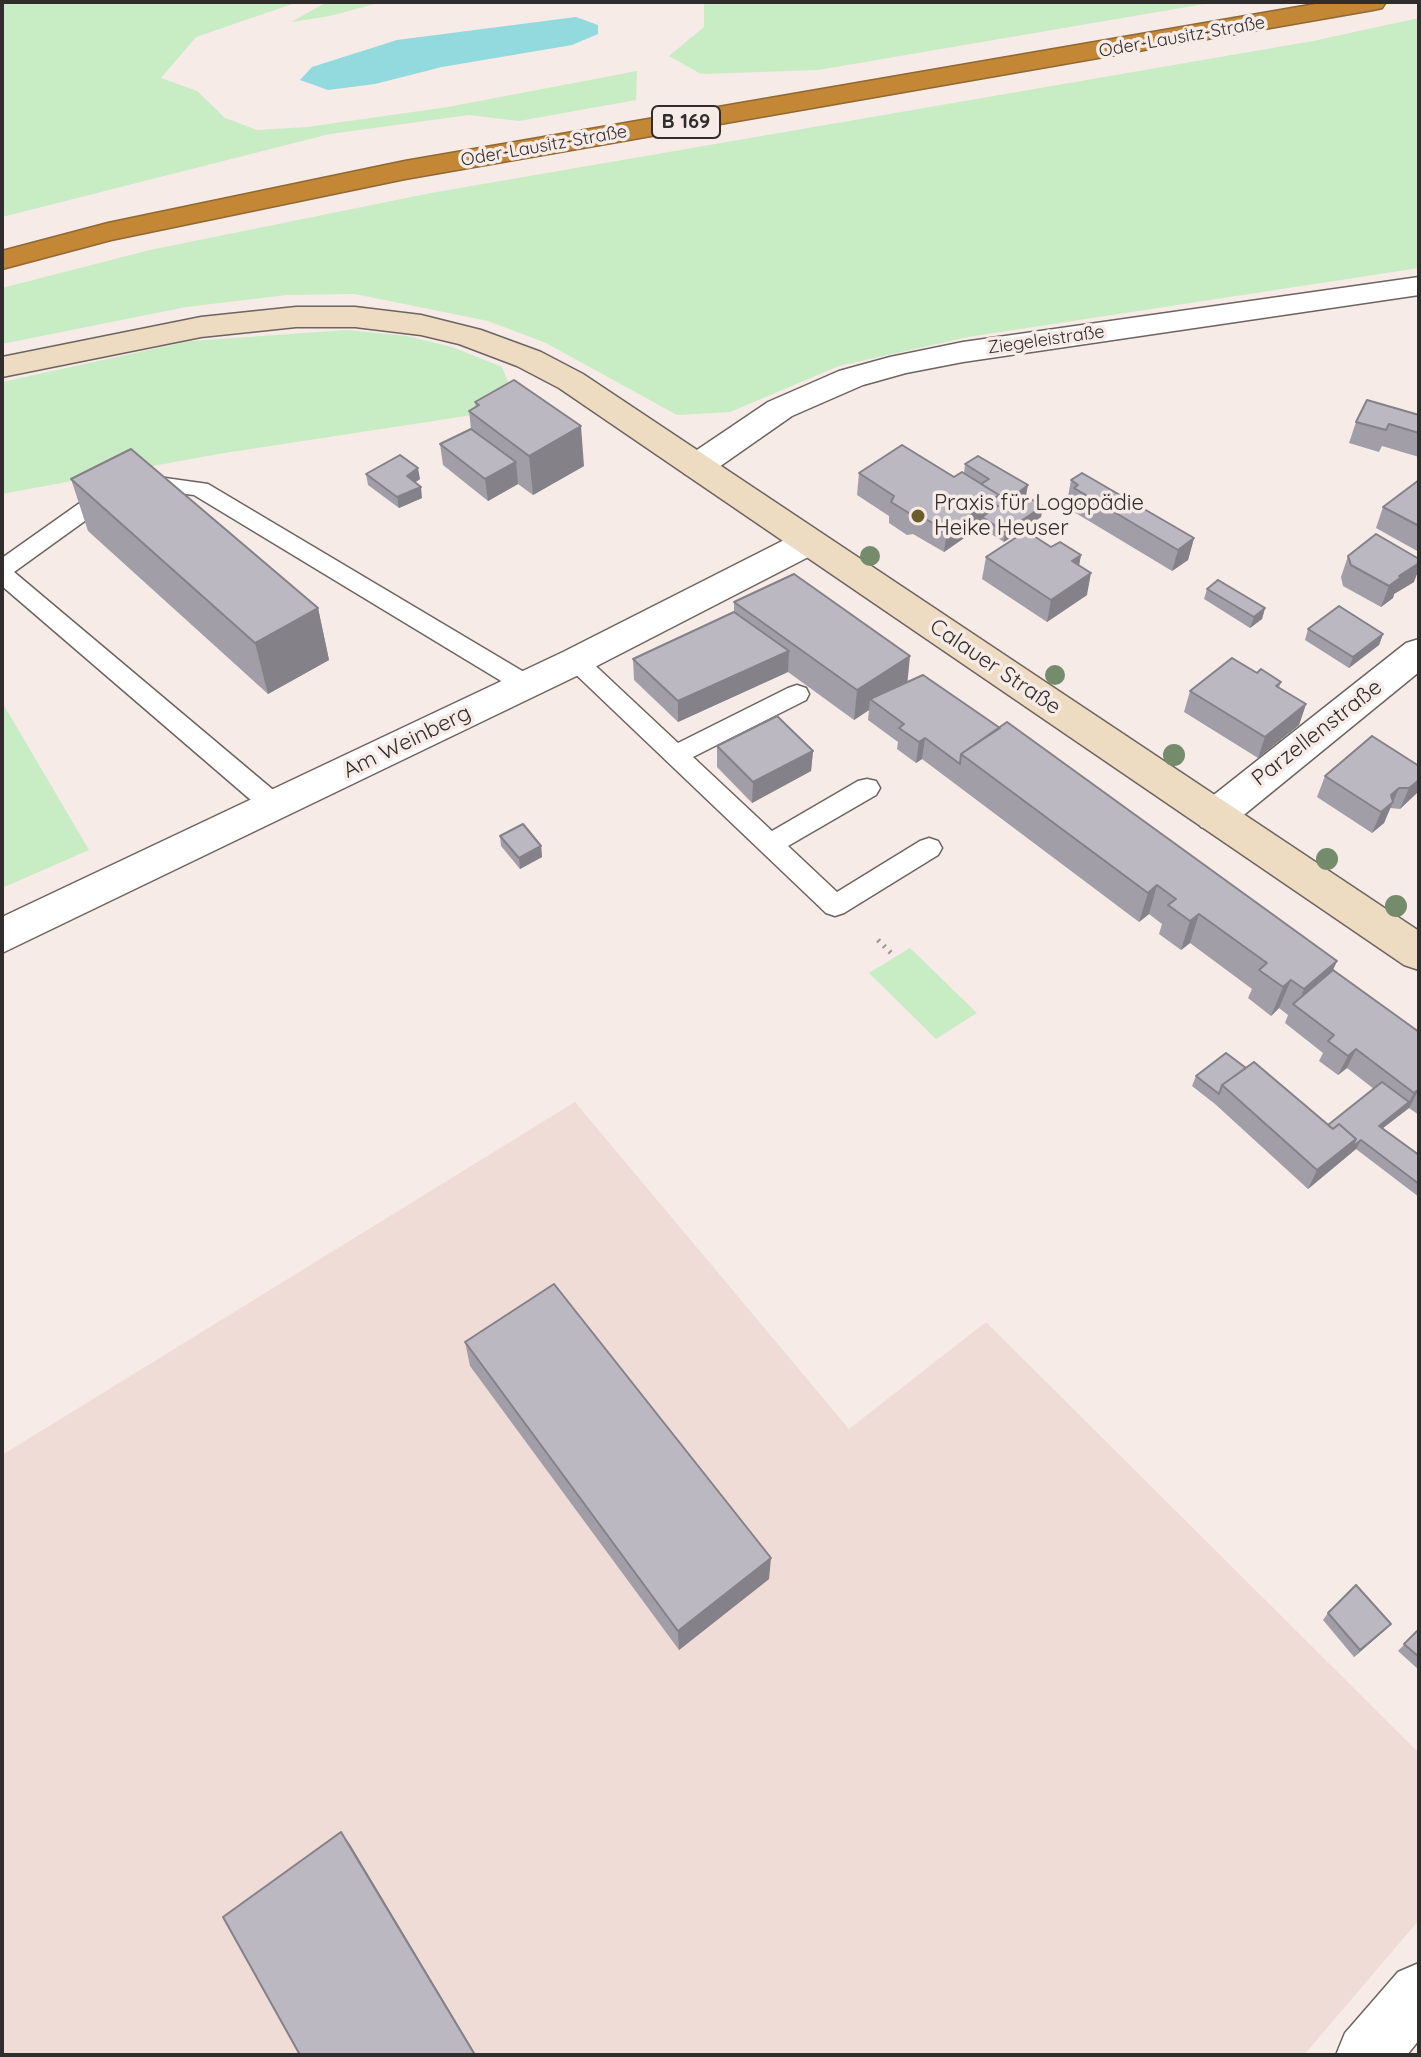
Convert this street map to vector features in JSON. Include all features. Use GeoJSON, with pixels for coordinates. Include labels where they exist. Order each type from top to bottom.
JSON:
{"type":"FeatureCollection","features":[{"type":"Feature","properties":{"kind":"highway","name":"Oder-Lausitz-Straße"},"geometry":{"type":"LineString","coordinates":[[2,260],[108,232],[405,170],[1373,2]]}},
{"type":"Feature","properties":{"kind":"street","name":"Ziegeleistraße"},"geometry":{"type":"LineString","coordinates":[[697,466],[780,409],[851,378],[902,364],[963,352],[1419,286]]}},
{"type":"Feature","properties":{"kind":"street","name":"Calauer Straße"},"geometry":{"type":"LineString","coordinates":[[2,367],[201,327],[296,317],[355,317],[421,325],[470,337],[529,359],[571,381],[1419,953]]}},
{"type":"Feature","properties":{"kind":"street","name":"Am Weinberg"},"geometry":{"type":"LineString","coordinates":[[2,936],[576,661],[809,542]]}},
{"type":"Feature","properties":{"kind":"street","name":"Parzellenstraße"},"geometry":{"type":"LineString","coordinates":[[1215,816],[1419,652]]}},
{"type":"Feature","properties":{"kind":"street"},"geometry":{"type":"LineString","coordinates":[[1367,2055],[1419,1993]]}},
{"type":"Feature","properties":{"kind":"lane"},"geometry":{"type":"LineString","coordinates":[[275,806],[2,571],[92,505],[151,483],[200,489],[525,684]]}},
{"type":"Feature","properties":{"kind":"lane"},"geometry":{"type":"LineString","coordinates":[[576,661],[835,906],[929,848]]}},
{"type":"Feature","properties":{"kind":"lane"},"geometry":{"type":"LineString","coordinates":[[676,755],[797,694]]}},
{"type":"Feature","properties":{"kind":"lane"},"geometry":{"type":"LineString","coordinates":[[770,844],[867,788]]}},
{"type":"Feature","properties":{"kind":"path"},"geometry":{"type":"LineString","coordinates":[[878,940],[895,957]]}},
{"type":"Feature","properties":{"kind":"shaded area"},"geometry":{"type":"Polygon","coordinates":[[[575,1102],[849,1429],[986,1322],[1419,1753],[1419,1920],[1304,2055],[2,2055],[2,1455],[575,1102]]]}},
{"type":"Feature","properties":{"kind":"green space"},"geometry":{"type":"Polygon","coordinates":[[[2,2],[298,2],[196,37],[161,78],[197,91],[225,118],[257,130],[307,127],[448,107],[637,71],[636,100],[519,121],[469,115],[330,134],[2,217],[2,2]]]}},
{"type":"Feature","properties":{"kind":"green space"},"geometry":{"type":"Polygon","coordinates":[[[327,2],[382,2],[330,16],[291,22],[327,2]]]}},
{"type":"Feature","properties":{"kind":"green space"},"geometry":{"type":"Polygon","coordinates":[[[1216,2],[818,70],[701,74],[669,56],[704,27],[704,3],[1216,2]]]}},
{"type":"Feature","properties":{"kind":"green space"},"geometry":{"type":"Polygon","coordinates":[[[1419,18],[1419,268],[968,337],[839,366],[730,412],[677,415],[546,343],[488,321],[355,294],[287,295],[186,307],[2,344],[2,288],[150,250],[431,193],[1313,41],[1419,18]]]}},
{"type":"Feature","properties":{"kind":"green space"},"geometry":{"type":"Polygon","coordinates":[[[347,330],[407,336],[452,347],[502,367],[518,408],[218,454],[2,494],[2,382],[190,341],[347,330]]]}},
{"type":"Feature","properties":{"kind":"green space"},"geometry":{"type":"Polygon","coordinates":[[[2,702],[89,850],[2,888],[2,702]]]}},
{"type":"Feature","properties":{"kind":"green space"},"geometry":{"type":"Polygon","coordinates":[[[910,948],[977,1013],[936,1039],[869,973],[910,948]]]}},
{"type":"Feature","properties":{"kind":"water"},"geometry":{"type":"Polygon","coordinates":[[[576,17],[598,25],[598,34],[572,45],[442,67],[375,84],[328,90],[300,80],[312,67],[397,40],[576,17]]]}},
{"type":"Feature","properties":{"kind":"building"},"geometry":{"type":"Polygon","coordinates":[[[514,380],[581,426],[529,456],[469,411],[479,405],[475,402],[514,380]]]}},
{"type":"Feature","properties":{"kind":"building"},"geometry":{"type":"Polygon","coordinates":[[[1367,400],[1419,415],[1419,433],[1389,424],[1386,430],[1356,422],[1367,400]]]}},
{"type":"Feature","properties":{"kind":"building"},"geometry":{"type":"Polygon","coordinates":[[[471,429],[516,462],[485,479],[440,444],[471,429]]]}},
{"type":"Feature","properties":{"kind":"building"},"geometry":{"type":"Polygon","coordinates":[[[902,445],[954,477],[962,472],[999,495],[947,531],[915,513],[909,513],[891,502],[894,496],[859,473],[902,445]]]}},
{"type":"Feature","properties":{"kind":"building"},"geometry":{"type":"Polygon","coordinates":[[[131,449],[318,608],[255,643],[71,479],[131,449]]]}},
{"type":"Feature","properties":{"kind":"building"},"geometry":{"type":"Polygon","coordinates":[[[400,455],[418,468],[407,476],[421,487],[397,497],[366,474],[400,455]]]}},
{"type":"Feature","properties":{"kind":"building"},"geometry":{"type":"Polygon","coordinates":[[[978,456],[1028,485],[1019,492],[1043,506],[1005,532],[982,517],[998,506],[990,501],[999,495],[981,484],[989,479],[965,464],[978,456]]]}},
{"type":"Feature","properties":{"kind":"building"},"geometry":{"type":"Polygon","coordinates":[[[1082,473],[1194,538],[1178,550],[1074,488],[1078,485],[1071,480],[1082,473]]]}},
{"type":"Feature","properties":{"kind":"building"},"geometry":{"type":"Polygon","coordinates":[[[1419,480],[1419,526],[1383,507],[1419,480]]]}},
{"type":"Feature","properties":{"kind":"building"},"geometry":{"type":"Polygon","coordinates":[[[1026,531],[1051,547],[1060,542],[1081,555],[1072,561],[1091,573],[1051,600],[986,557],[1026,531]]]}},
{"type":"Feature","properties":{"kind":"building"},"geometry":{"type":"Polygon","coordinates":[[[1376,534],[1419,559],[1419,563],[1389,586],[1351,565],[1348,556],[1376,534]]]}},
{"type":"Feature","properties":{"kind":"building"},"geometry":{"type":"Polygon","coordinates":[[[794,574],[910,656],[857,690],[734,602],[794,574]]]}},
{"type":"Feature","properties":{"kind":"building"},"geometry":{"type":"Polygon","coordinates":[[[1218,580],[1265,608],[1254,617],[1207,589],[1218,580]]]}},
{"type":"Feature","properties":{"kind":"building"},"geometry":{"type":"Polygon","coordinates":[[[1339,606],[1383,634],[1353,657],[1308,629],[1339,606]]]}},
{"type":"Feature","properties":{"kind":"building"},"geometry":{"type":"Polygon","coordinates":[[[734,612],[789,651],[678,701],[633,659],[734,612]]]}},
{"type":"Feature","properties":{"kind":"building"},"geometry":{"type":"Polygon","coordinates":[[[1232,658],[1257,673],[1261,669],[1281,682],[1276,686],[1306,704],[1265,737],[1190,691],[1232,658]]]}},
{"type":"Feature","properties":{"kind":"building"},"geometry":{"type":"Polygon","coordinates":[[[923,675],[1000,728],[961,754],[960,764],[925,738],[919,742],[899,728],[904,724],[870,699],[923,675]]]}},
{"type":"Feature","properties":{"kind":"building"},"geometry":{"type":"Polygon","coordinates":[[[777,716],[813,751],[753,782],[717,746],[777,716]]]}},
{"type":"Feature","properties":{"kind":"building"},"geometry":{"type":"Polygon","coordinates":[[[1007,722],[1337,961],[1304,989],[1291,980],[1283,987],[1259,970],[1267,963],[1199,914],[1190,921],[1168,905],[1176,899],[1157,885],[1148,893],[961,754],[1007,722]]]}},
{"type":"Feature","properties":{"kind":"building"},"geometry":{"type":"Polygon","coordinates":[[[1372,736],[1419,766],[1419,780],[1409,788],[1399,788],[1391,795],[1393,802],[1381,812],[1325,776],[1372,736]]]}},
{"type":"Feature","properties":{"kind":"building"},"geometry":{"type":"Polygon","coordinates":[[[523,824],[541,846],[519,858],[500,836],[523,824]]]}},
{"type":"Feature","properties":{"kind":"building"},"geometry":{"type":"Polygon","coordinates":[[[1333,970],[1419,1032],[1419,1089],[1414,1093],[1356,1049],[1348,1056],[1328,1041],[1334,1035],[1293,1004],[1333,970]]]}},
{"type":"Feature","properties":{"kind":"building"},"geometry":{"type":"Polygon","coordinates":[[[1226,1053],[1246,1068],[1222,1085],[1219,1094],[1196,1076],[1226,1053]]]}},
{"type":"Feature","properties":{"kind":"building"},"geometry":{"type":"Polygon","coordinates":[[[1254,1062],[1333,1129],[1339,1124],[1356,1139],[1317,1170],[1222,1085],[1254,1062]]]}},
{"type":"Feature","properties":{"kind":"building"},"geometry":{"type":"Polygon","coordinates":[[[1382,1082],[1409,1102],[1379,1126],[1419,1155],[1419,1184],[1361,1140],[1351,1148],[1356,1139],[1339,1124],[1333,1129],[1328,1125],[1382,1082]]]}},
{"type":"Feature","properties":{"kind":"building"},"geometry":{"type":"Polygon","coordinates":[[[554,1284],[771,1558],[678,1631],[465,1342],[554,1284]]]}},
{"type":"Feature","properties":{"kind":"building"},"geometry":{"type":"Polygon","coordinates":[[[1356,1585],[1391,1624],[1360,1650],[1328,1613],[1356,1585]]]}},
{"type":"Feature","properties":{"kind":"building"},"geometry":{"type":"Polygon","coordinates":[[[1417,1631],[1419,1633],[1419,1657],[1404,1644],[1417,1631]]]}},
{"type":"Feature","properties":{"kind":"building"},"geometry":{"type":"Polygon","coordinates":[[[341,1832],[475,2055],[300,2055],[223,1917],[341,1832]]]}},
{"type":"Feature","properties":{"kind":"place","name":"Praxis für Logopädie Heike Heuser"},"geometry":{"type":"Point","coordinates":[918,516]}}]}
